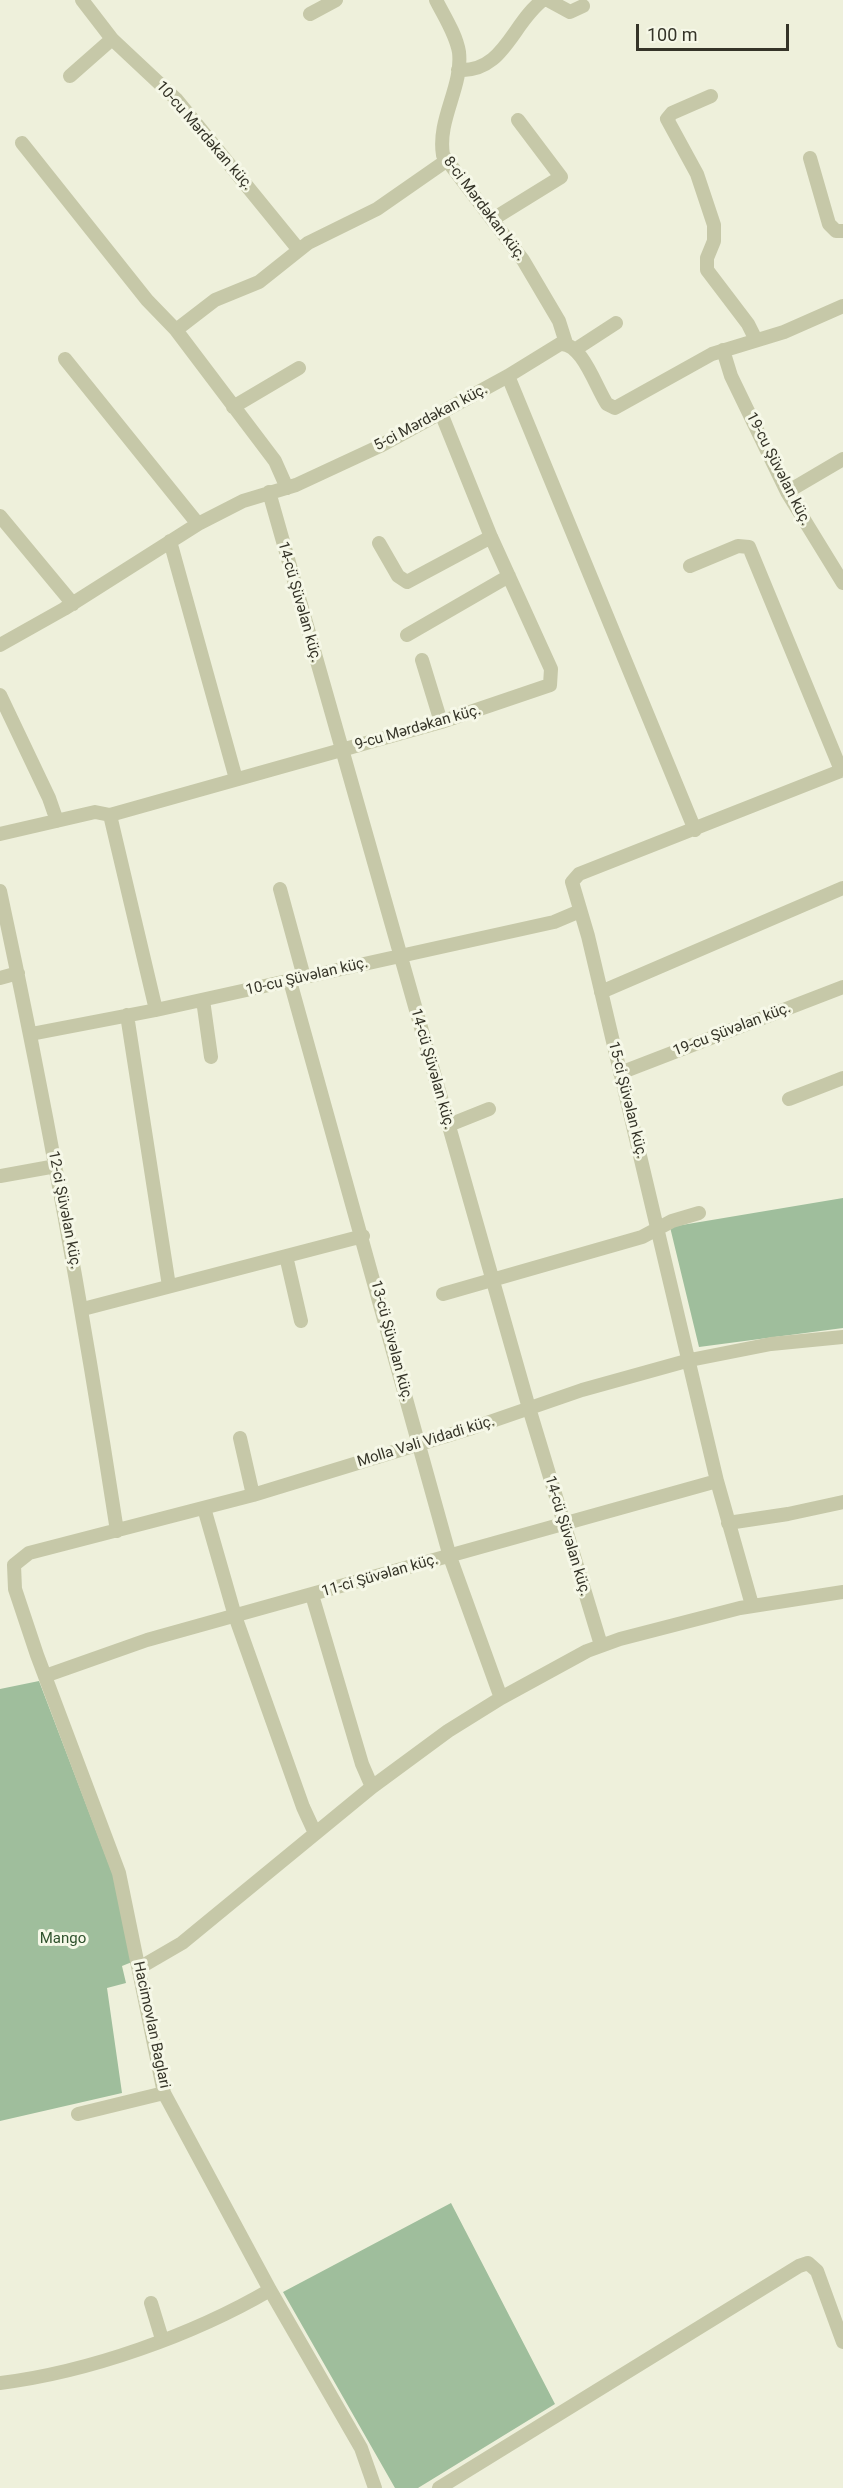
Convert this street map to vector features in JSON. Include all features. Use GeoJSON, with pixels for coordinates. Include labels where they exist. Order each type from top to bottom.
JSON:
{"type":"FeatureCollection","features":[{"type":"Feature","properties":{"kind":"street","name":"10-cu Mərdəkan küç."},"geometry":{"type":"LineString","coordinates":[[82,0],[112,39],[176,99],[299,250]]}},
{"type":"Feature","properties":{"kind":"street"},"geometry":{"type":"LineString","coordinates":[[310,14],[336,0]]}},
{"type":"Feature","properties":{"kind":"street","name":"8-ci Mərdəkan küç."},"geometry":{"type":"LineString","coordinates":[[436,0],[457,45],[458,70],[442,133],[441,147],[446,161],[493,219],[550,304],[571,346]]}},
{"type":"Feature","properties":{"kind":"street"},"geometry":{"type":"LineString","coordinates":[[458,70],[475,70],[496,56],[543,0]]}},
{"type":"Feature","properties":{"kind":"street"},"geometry":{"type":"LineString","coordinates":[[548,0],[570,12],[583,6]]}},
{"type":"Feature","properties":{"kind":"street"},"geometry":{"type":"LineString","coordinates":[[70,76],[112,39]]}},
{"type":"Feature","properties":{"kind":"street"},"geometry":{"type":"LineString","coordinates":[[711,96],[672,113],[667,119],[697,174],[714,225],[714,241],[707,258],[707,270],[748,324],[756,340]]}},
{"type":"Feature","properties":{"kind":"street"},"geometry":{"type":"LineString","coordinates":[[493,219],[561,177],[518,120]]}},
{"type":"Feature","properties":{"kind":"street"},"geometry":{"type":"LineString","coordinates":[[22,143],[147,300],[176,330],[275,461],[287,488]]}},
{"type":"Feature","properties":{"kind":"street"},"geometry":{"type":"LineString","coordinates":[[810,158],[829,224],[836,231],[843,231]]}},
{"type":"Feature","properties":{"kind":"street"},"geometry":{"type":"LineString","coordinates":[[176,330],[215,300],[259,282],[299,250],[377,209],[446,161]]}},
{"type":"Feature","properties":{"kind":"street"},"geometry":{"type":"LineString","coordinates":[[571,346],[607,404],[615,408],[723,350],[793,328],[843,306]]}},
{"type":"Feature","properties":{"kind":"street","name":"5-ci Mərdəkan küç."},"geometry":{"type":"LineString","coordinates":[[0,645],[73,604],[198,524],[243,501],[287,488],[380,446],[508,376],[554,346],[571,346],[616,323]]}},
{"type":"Feature","properties":{"kind":"street","name":"19-cu Şüvəlan küç."},"geometry":{"type":"LineString","coordinates":[[723,350],[731,376],[787,492],[811,535],[843,583]]}},
{"type":"Feature","properties":{"kind":"street"},"geometry":{"type":"LineString","coordinates":[[65,359],[198,524]]}},
{"type":"Feature","properties":{"kind":"street"},"geometry":{"type":"LineString","coordinates":[[232,407],[299,368]]}},
{"type":"Feature","properties":{"kind":"street"},"geometry":{"type":"LineString","coordinates":[[508,376],[695,830]]}},
{"type":"Feature","properties":{"kind":"street","name":"9-cu Mərdəkan küç."},"geometry":{"type":"LineString","coordinates":[[0,834],[95,812],[110,815],[441,722],[546,688],[552,680],[551,669],[491,537],[441,413]]}},
{"type":"Feature","properties":{"kind":"street"},"geometry":{"type":"LineString","coordinates":[[787,492],[843,459]]}},
{"type":"Feature","properties":{"kind":"street","name":"14-cü Şüvəlan küç."},"geometry":{"type":"LineString","coordinates":[[269,492],[529,1408],[601,1645]]}},
{"type":"Feature","properties":{"kind":"street"},"geometry":{"type":"LineString","coordinates":[[0,516],[73,604]]}},
{"type":"Feature","properties":{"kind":"street"},"geometry":{"type":"LineString","coordinates":[[379,543],[398,576],[407,582],[491,537]]}},
{"type":"Feature","properties":{"kind":"street"},"geometry":{"type":"LineString","coordinates":[[170,541],[236,779]]}},
{"type":"Feature","properties":{"kind":"street"},"geometry":{"type":"LineString","coordinates":[[690,566],[738,546],[749,548],[842,770]]}},
{"type":"Feature","properties":{"kind":"street"},"geometry":{"type":"LineString","coordinates":[[407,635],[509,576]]}},
{"type":"Feature","properties":{"kind":"street"},"geometry":{"type":"LineString","coordinates":[[422,660],[441,722]]}},
{"type":"Feature","properties":{"kind":"street"},"geometry":{"type":"LineString","coordinates":[[0,695],[49,798],[57,821]]}},
{"type":"Feature","properties":{"kind":"street","name":"15-ci Şüvəlan küç."},"geometry":{"type":"LineString","coordinates":[[752,1605],[717,1481],[659,1228],[573,888],[574,877],[842,770]]}},
{"type":"Feature","properties":{"kind":"street"},"geometry":{"type":"LineString","coordinates":[[110,815],[156,1010]]}},
{"type":"Feature","properties":{"kind":"street"},"geometry":{"type":"LineString","coordinates":[[601,992],[843,888]]}},
{"type":"Feature","properties":{"kind":"street","name":"13-cü Şüvəlan küç."},"geometry":{"type":"LineString","coordinates":[[280,889],[297,979],[419,1445],[450,1557],[501,1698]]}},
{"type":"Feature","properties":{"kind":"street","name":"12-ci Şüvəlan küç."},"geometry":{"type":"LineString","coordinates":[[0,891],[31,1034],[83,1309],[117,1531]]}},
{"type":"Feature","properties":{"kind":"street","name":"10-cu Şüvəlan küç."},"geometry":{"type":"LineString","coordinates":[[31,1034],[203,1000],[554,922],[580,911]]}},
{"type":"Feature","properties":{"kind":"street"},"geometry":{"type":"LineString","coordinates":[[0,978],[18,974]]}},
{"type":"Feature","properties":{"kind":"street","name":"19-cu Şüvəlan küç."},"geometry":{"type":"LineString","coordinates":[[620,1073],[843,987]]}},
{"type":"Feature","properties":{"kind":"street"},"geometry":{"type":"LineString","coordinates":[[203,1000],[211,1057]]}},
{"type":"Feature","properties":{"kind":"street"},"geometry":{"type":"LineString","coordinates":[[127,1016],[169,1286]]}},
{"type":"Feature","properties":{"kind":"street"},"geometry":{"type":"LineString","coordinates":[[789,1099],[843,1078]]}},
{"type":"Feature","properties":{"kind":"street"},"geometry":{"type":"LineString","coordinates":[[449,1125],[489,1109]]}},
{"type":"Feature","properties":{"kind":"street"},"geometry":{"type":"LineString","coordinates":[[0,1176],[56,1166]]}},
{"type":"Feature","properties":{"kind":"street"},"geometry":{"type":"LineString","coordinates":[[443,1294],[642,1237],[672,1221],[699,1213]]}},
{"type":"Feature","properties":{"kind":"street"},"geometry":{"type":"LineString","coordinates":[[83,1309],[363,1236]]}},
{"type":"Feature","properties":{"kind":"street"},"geometry":{"type":"LineString","coordinates":[[286,1256],[301,1321]]}},
{"type":"Feature","properties":{"kind":"street","name":"Molla Vəli Vidadi küç."},"geometry":{"type":"LineString","coordinates":[[7,1565],[29,1553],[254,1495],[419,1445],[582,1390],[690,1360],[771,1344],[843,1337]]}},
{"type":"Feature","properties":{"kind":"street"},"geometry":{"type":"LineString","coordinates":[[240,1438],[254,1495]]}},
{"type":"Feature","properties":{"kind":"street","name":"11-ci Şüvəlan küç."},"geometry":{"type":"LineString","coordinates":[[45,1676],[129,1646],[717,1481]]}},
{"type":"Feature","properties":{"kind":"street"},"geometry":{"type":"LineString","coordinates":[[728,1523],[788,1514],[843,1502]]}},
{"type":"Feature","properties":{"kind":"street"},"geometry":{"type":"LineString","coordinates":[[204,1508],[235,1616],[303,1807],[315,1833]]}},
{"type":"Feature","properties":{"kind":"street","name":"Hacimovlan Baglari"},"geometry":{"type":"LineString","coordinates":[[7,1565],[45,1676],[119,1873],[164,2093],[270,2290],[361,2448],[375,2488]]}},
{"type":"Feature","properties":{"kind":"street"},"geometry":{"type":"LineString","coordinates":[[139,1968],[182,1943],[372,1786],[448,1731],[501,1698],[601,1645],[752,1605],[843,1592]]}},
{"type":"Feature","properties":{"kind":"street"},"geometry":{"type":"LineString","coordinates":[[312,1595],[362,1764],[372,1786]]}},
{"type":"Feature","properties":{"kind":"street"},"geometry":{"type":"LineString","coordinates":[[78,2114],[164,2093]]}},
{"type":"Feature","properties":{"kind":"street"},"geometry":{"type":"LineString","coordinates":[[438,2488],[799,2266],[808,2264],[817,2271],[843,2342]]}},
{"type":"Feature","properties":{"kind":"street"},"geometry":{"type":"LineString","coordinates":[[0,2383],[80,2368],[162,2339],[235,2308],[270,2290]]}},
{"type":"Feature","properties":{"kind":"street"},"geometry":{"type":"LineString","coordinates":[[151,2303],[162,2339]]}},
{"type":"Feature","properties":{"kind":"green space"},"geometry":{"type":"Polygon","coordinates":[[[843,1198],[843,1328],[699,1347],[670,1227],[843,1198]]]}},
{"type":"Feature","properties":{"kind":"green space","name":"Mango"},"geometry":{"type":"Polygon","coordinates":[[[39,1681],[113,1875],[132,1962],[122,1966],[126,1983],[107,1988],[122,2093],[0,2121],[0,1689],[39,1681]]]}},
{"type":"Feature","properties":{"kind":"green space"},"geometry":{"type":"Polygon","coordinates":[[[451,2203],[555,2404],[418,2488],[395,2488],[283,2292],[451,2203]]]}}]}
